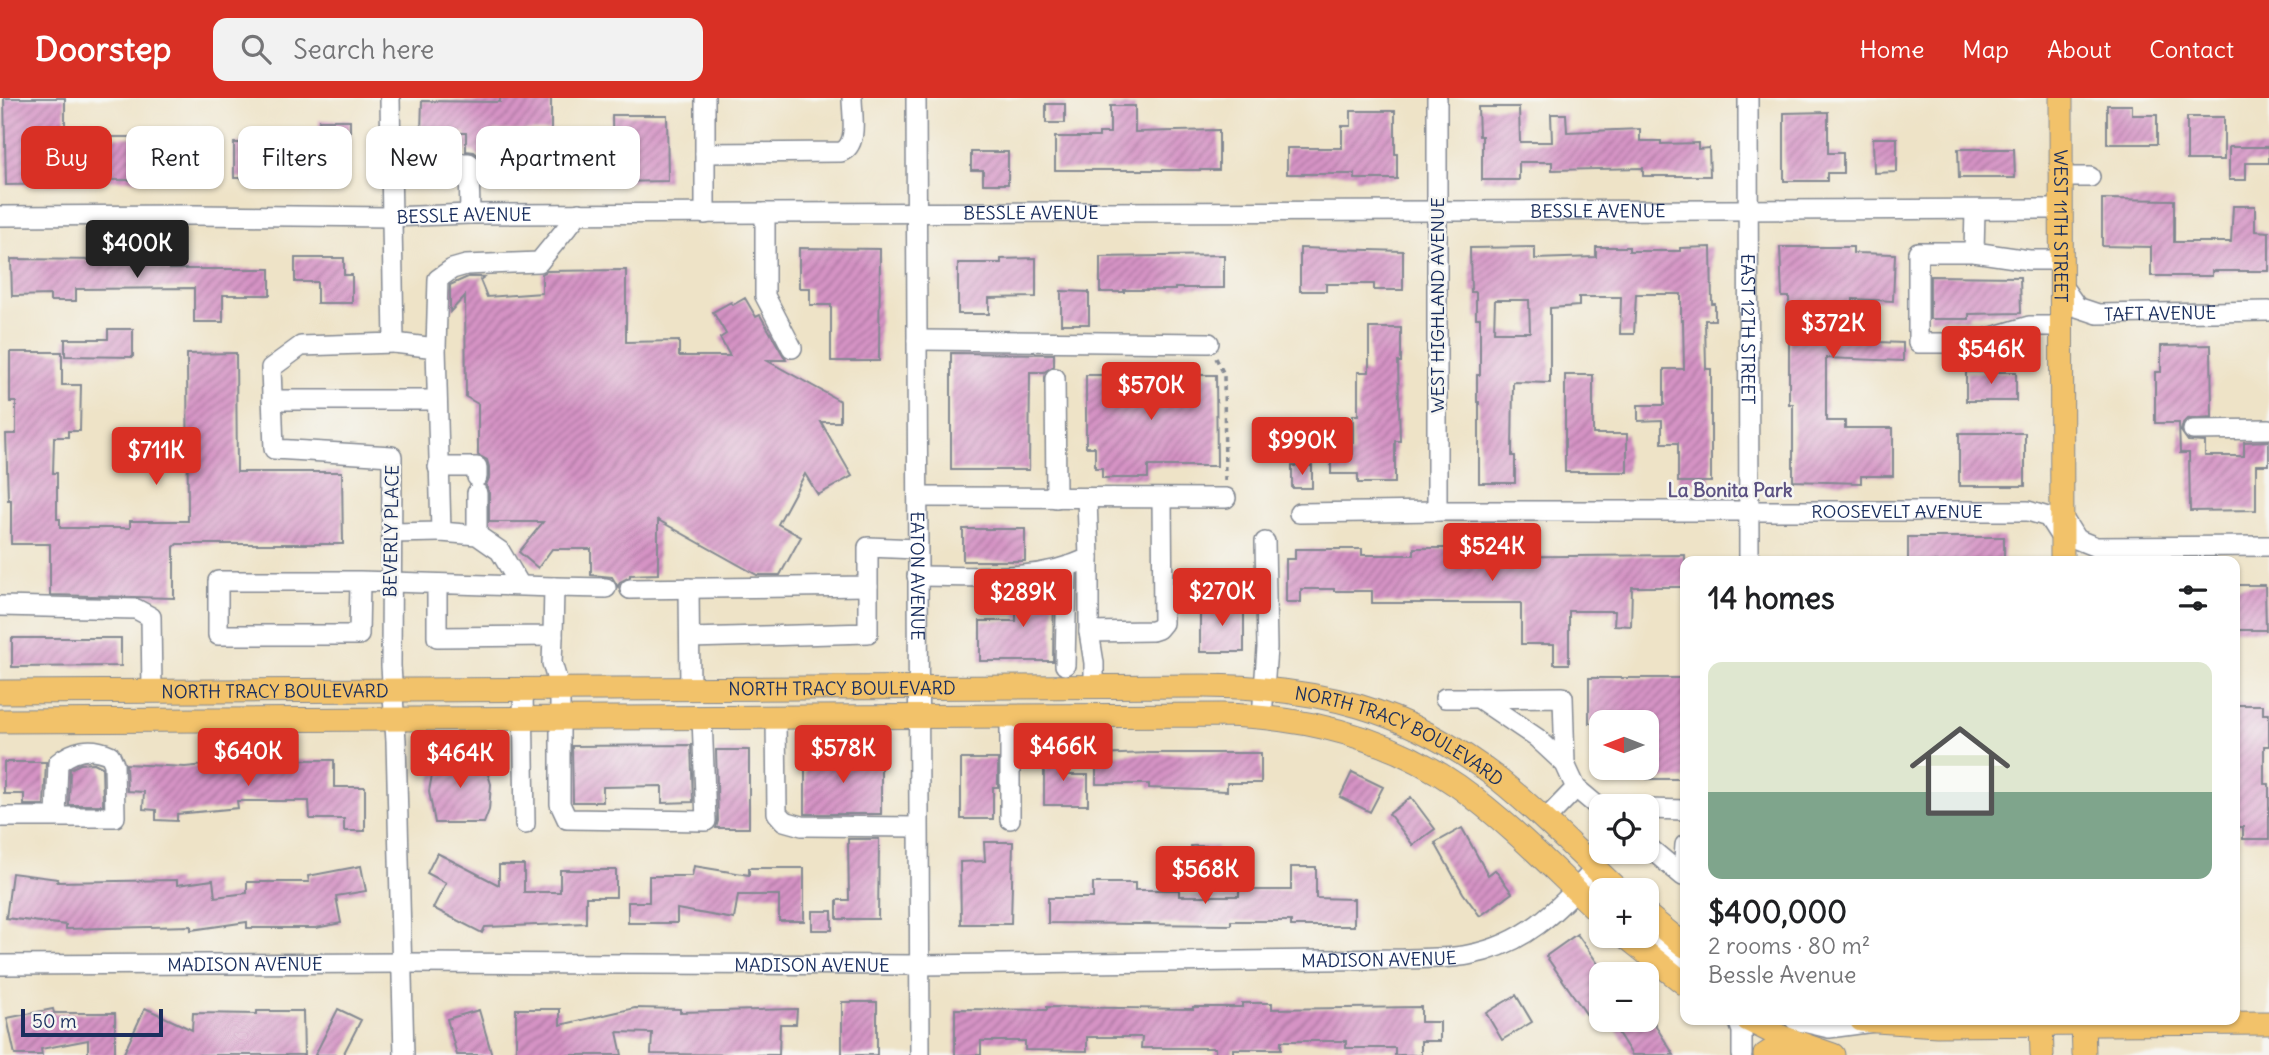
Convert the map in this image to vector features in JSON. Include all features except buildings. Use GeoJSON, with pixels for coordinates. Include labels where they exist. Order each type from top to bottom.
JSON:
{"type":"FeatureCollection","features":[{"type":"Feature","properties":{"kind":"main road","name":"WEST 11TH STREET"},"geometry":{"type":"LineString","coordinates":[[2061,98],[2062,539]]}},
{"type":"Feature","properties":{"kind":"main road","name":"NORTH TRACY BOULEVARD"},"geometry":{"type":"LineString","coordinates":[[0,692],[1265,688],[1332,698],[1376,711],[1415,727],[1480,766],[1545,820],[1605,878]]}},
{"type":"Feature","properties":{"kind":"main road","name":"NORTH TRACY BOULEVARD"},"geometry":{"type":"LineString","coordinates":[[0,721],[1262,717],[1346,732],[1413,759],[1480,802],[1589,903]]}},
{"type":"Feature","properties":{"kind":"main road"},"geometry":{"type":"LineString","coordinates":[[1659,925],[1680,942]]}},
{"type":"Feature","properties":{"kind":"main road"},"geometry":{"type":"LineString","coordinates":[[1640,948],[1680,980]]}},
{"type":"Feature","properties":{"kind":"main road"},"geometry":{"type":"LineString","coordinates":[[2240,1023],[2269,1023]]}},
{"type":"Feature","properties":{"kind":"main road"},"geometry":{"type":"LineString","coordinates":[[1759,1025],[1801,1045],[1833,1055]]}},
{"type":"Feature","properties":{"kind":"main road"},"geometry":{"type":"LineString","coordinates":[[2042,1025],[2042,1055]]}},
{"type":"Feature","properties":{"kind":"main road"},"geometry":{"type":"LineString","coordinates":[[2083,1025],[2084,1055]]}},
{"type":"Feature","properties":{"kind":"main road"},"geometry":{"type":"LineString","coordinates":[[1765,1055],[1784,1045],[1801,1045]]}},
{"type":"Feature","properties":{"kind":"street"},"geometry":{"type":"LineString","coordinates":[[390,98],[390,126]]}},
{"type":"Feature","properties":{"kind":"street"},"geometry":{"type":"LineString","coordinates":[[705,98],[705,214]]}},
{"type":"Feature","properties":{"kind":"street"},"geometry":{"type":"LineString","coordinates":[[705,153],[848,150],[852,142],[852,98]]}},
{"type":"Feature","properties":{"kind":"street","name":"EATON AVENUE"},"geometry":{"type":"LineString","coordinates":[[916,98],[920,1055]]}},
{"type":"Feature","properties":{"kind":"street","name":"WEST HIGHLAND AVENUE"},"geometry":{"type":"LineString","coordinates":[[1437,98],[1437,511]]}},
{"type":"Feature","properties":{"kind":"street","name":"EAST 12TH STREET"},"geometry":{"type":"LineString","coordinates":[[1748,98],[1749,556]]}},
{"type":"Feature","properties":{"kind":"street"},"geometry":{"type":"LineString","coordinates":[[462,163],[469,163],[470,214]]}},
{"type":"Feature","properties":{"kind":"street"},"geometry":{"type":"LineString","coordinates":[[2062,177],[2090,177]]}},
{"type":"Feature","properties":{"kind":"street"},"geometry":{"type":"LineString","coordinates":[[390,189],[394,343],[436,348]]}},
{"type":"Feature","properties":{"kind":"street","name":"BESSLE AVENUE"},"geometry":{"type":"LineString","coordinates":[[0,216],[391,217],[579,213],[2062,209]]}},
{"type":"Feature","properties":{"kind":"street"},"geometry":{"type":"LineString","coordinates":[[1974,253],[1975,210]]}},
{"type":"Feature","properties":{"kind":"street"},"geometry":{"type":"LineString","coordinates":[[441,533],[436,348],[438,279],[452,269],[466,265],[539,262],[579,213]]}},
{"type":"Feature","properties":{"kind":"street"},"geometry":{"type":"LineString","coordinates":[[765,213],[765,296],[792,348]]}},
{"type":"Feature","properties":{"kind":"street"},"geometry":{"type":"LineString","coordinates":[[2062,260],[2029,260],[1974,253],[1918,252],[1918,343],[1972,343],[2029,326],[2062,326]]}},
{"type":"Feature","properties":{"kind":"street","name":"TAFT AVENUE"},"geometry":{"type":"LineString","coordinates":[[2062,286],[2077,307],[2098,313],[2269,311]]}},
{"type":"Feature","properties":{"kind":"street"},"geometry":{"type":"LineString","coordinates":[[917,340],[1209,343]]}},
{"type":"Feature","properties":{"kind":"street","name":"BEVERLY PLACE"},"geometry":{"type":"LineString","coordinates":[[394,343],[301,346],[271,368],[274,449],[392,456],[392,690],[404,1055]]}},
{"type":"Feature","properties":{"kind":"street"},"geometry":{"type":"LineString","coordinates":[[1055,378],[1056,498]]}},
{"type":"Feature","properties":{"kind":"street"},"geometry":{"type":"LineString","coordinates":[[272,400],[437,400]]}},
{"type":"Feature","properties":{"kind":"street"},"geometry":{"type":"LineString","coordinates":[[2193,430],[2269,429]]}},
{"type":"Feature","properties":{"kind":"street"},"geometry":{"type":"LineString","coordinates":[[438,467],[477,467],[477,535]]}},
{"type":"Feature","properties":{"kind":"street"},"geometry":{"type":"LineString","coordinates":[[918,497],[1226,498]]}},
{"type":"Feature","properties":{"kind":"street"},"geometry":{"type":"LineString","coordinates":[[1087,498],[1089,632],[1094,663],[1094,687]]}},
{"type":"Feature","properties":{"kind":"street"},"geometry":{"type":"LineString","coordinates":[[1089,632],[1152,631],[1163,623],[1162,498]]}},
{"type":"Feature","properties":{"kind":"street","name":"ROOSEVELT AVENUE"},"geometry":{"type":"LineString","coordinates":[[1299,513],[2028,512],[2048,517],[2062,539],[2077,539],[2096,547],[2209,554],[2269,546]]}},
{"type":"Feature","properties":{"kind":"street"},"geometry":{"type":"LineString","coordinates":[[392,533],[477,535],[499,551],[520,585]]}},
{"type":"Feature","properties":{"kind":"street"},"geometry":{"type":"LineString","coordinates":[[1262,717],[1267,648],[1265,542]]}},
{"type":"Feature","properties":{"kind":"street"},"geometry":{"type":"LineString","coordinates":[[690,638],[868,633],[868,547],[917,549]]}},
{"type":"Feature","properties":{"kind":"street"},"geometry":{"type":"LineString","coordinates":[[917,576],[1018,576],[1067,569],[1089,558]]}},
{"type":"Feature","properties":{"kind":"street"},"geometry":{"type":"LineString","coordinates":[[1065,665],[1067,569]]}},
{"type":"Feature","properties":{"kind":"street"},"geometry":{"type":"LineString","coordinates":[[360,580],[359,635],[218,635],[218,580],[360,580],[606,588]]}},
{"type":"Feature","properties":{"kind":"street"},"geometry":{"type":"LineString","coordinates":[[438,583],[436,637],[553,636]]}},
{"type":"Feature","properties":{"kind":"street"},"geometry":{"type":"LineString","coordinates":[[630,589],[868,586]]}},
{"type":"Feature","properties":{"kind":"street"},"geometry":{"type":"LineString","coordinates":[[554,587],[552,663],[560,690],[560,804],[567,819],[706,821],[702,718]]}},
{"type":"Feature","properties":{"kind":"street"},"geometry":{"type":"LineString","coordinates":[[689,588],[690,689]]}},
{"type":"Feature","properties":{"kind":"street"},"geometry":{"type":"LineString","coordinates":[[0,606],[136,609],[151,617],[152,691]]}},
{"type":"Feature","properties":{"kind":"street"},"geometry":{"type":"LineString","coordinates":[[523,690],[525,824]]}},
{"type":"Feature","properties":{"kind":"street"},"geometry":{"type":"LineString","coordinates":[[1445,698],[1563,697],[1565,764]]}},
{"type":"Feature","properties":{"kind":"street"},"geometry":{"type":"LineString","coordinates":[[1478,698],[1537,738],[1565,764],[1576,788],[1589,799]]}},
{"type":"Feature","properties":{"kind":"street"},"geometry":{"type":"LineString","coordinates":[[1010,717],[1010,819]]}},
{"type":"Feature","properties":{"kind":"street"},"geometry":{"type":"LineString","coordinates":[[776,718],[777,813],[784,821],[802,826],[918,827]]}},
{"type":"Feature","properties":{"kind":"street"},"geometry":{"type":"LineString","coordinates":[[87,720],[87,749]]}},
{"type":"Feature","properties":{"kind":"street"},"geometry":{"type":"LineString","coordinates":[[0,817],[57,817],[115,817],[113,758],[103,751],[87,749],[68,754],[58,764],[57,817]]}},
{"type":"Feature","properties":{"kind":"street"},"geometry":{"type":"LineString","coordinates":[[1545,820],[1576,788]]}},
{"type":"Feature","properties":{"kind":"street"},"geometry":{"type":"LineString","coordinates":[[1659,809],[1680,810]]}},
{"type":"Feature","properties":{"kind":"street"},"geometry":{"type":"LineString","coordinates":[[1659,856],[1680,873]]}},
{"type":"Feature","properties":{"kind":"street","name":"MADISON AVENUE"},"geometry":{"type":"LineString","coordinates":[[0,965],[920,965],[1404,959],[1467,955],[1527,933],[1549,917],[1595,869]]}},
{"type":"Feature","properties":{"kind":"street"},"geometry":{"type":"LineString","coordinates":[[1659,947],[1680,961]]}},
{"type":"Feature","properties":{"kind":"street"},"geometry":{"type":"LineString","coordinates":[[1742,1049],[1752,1025]]}},
{"type":"Feature","properties":{"kind":"street"},"geometry":{"type":"LineString","coordinates":[[1816,1025],[1829,1028],[1846,1025]]}},
{"type":"Feature","properties":{"kind":"path"},"geometry":{"type":"LineString","coordinates":[[1209,343],[1224,374],[1226,498]]}},
{"type":"Feature","properties":{"kind":"district","name":"La Bonita Park"},"geometry":{"type":"Point","coordinates":[1730,490]}}]}
